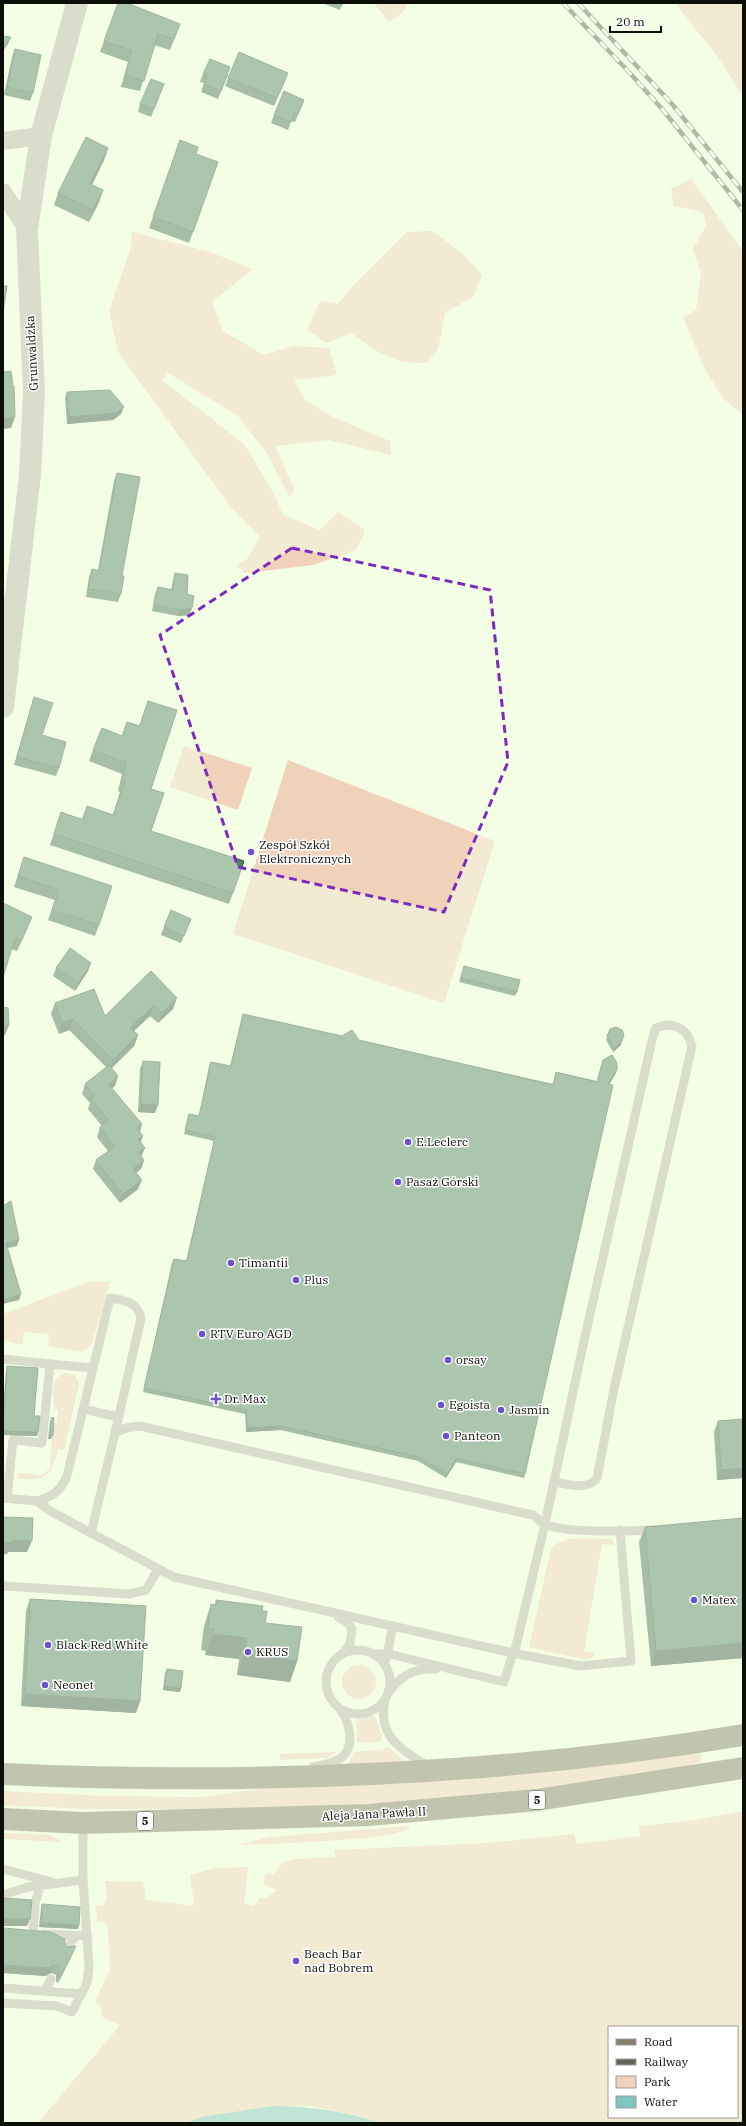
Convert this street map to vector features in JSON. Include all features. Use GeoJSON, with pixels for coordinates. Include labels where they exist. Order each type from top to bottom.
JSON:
{"type":"FeatureCollection","features":[{"type":"Feature","properties":{"kind":"main road"},"geometry":{"type":"LineString","coordinates":[[3,1774],[106,1778],[270,1776],[434,1770],[541,1762],[705,1742],[743,1735]]}},
{"type":"Feature","properties":{"kind":"main road","name":"Aleja Jana Pawła II"},"geometry":{"type":"LineString","coordinates":[[3,1819],[83,1822],[287,1818],[433,1811],[537,1800],[743,1768]]}},
{"type":"Feature","properties":{"kind":"street","name":"Grunwaldzka"},"geometry":{"type":"LineString","coordinates":[[3,707],[30,475],[34,392],[27,229],[41,136],[77,3]]}},
{"type":"Feature","properties":{"kind":"street"},"geometry":{"type":"LineString","coordinates":[[3,141],[41,136]]}},
{"type":"Feature","properties":{"kind":"street"},"geometry":{"type":"LineString","coordinates":[[3,192],[27,229]]}},
{"type":"Feature","properties":{"kind":"lane"},"geometry":{"type":"LineString","coordinates":[[373,1654],[389,1654],[504,1682],[516,1646],[545,1524],[582,1350],[653,1036],[656,1028],[664,1024],[675,1026],[685,1030],[690,1038],[692,1046],[614,1389],[597,1478],[592,1485],[586,1486],[554,1482]]}},
{"type":"Feature","properties":{"kind":"lane"},"geometry":{"type":"LineString","coordinates":[[50,1364],[42,1443],[13,1440],[5,1498],[38,1501],[53,1496],[61,1489],[67,1476],[110,1298],[134,1304],[140,1310],[141,1318],[91,1534]]}},
{"type":"Feature","properties":{"kind":"lane"},"geometry":{"type":"LineString","coordinates":[[3,1359],[93,1368]]}},
{"type":"Feature","properties":{"kind":"lane"},"geometry":{"type":"LineString","coordinates":[[83,1409],[118,1417]]}},
{"type":"Feature","properties":{"kind":"lane"},"geometry":{"type":"LineString","coordinates":[[115,1433],[126,1428],[140,1426],[533,1515],[545,1524],[557,1527],[590,1530],[665,1529]]}},
{"type":"Feature","properties":{"kind":"lane"},"geometry":{"type":"LineString","coordinates":[[38,1501],[52,1512],[91,1534],[174,1577],[513,1653],[580,1666],[631,1661],[620,1530]]}},
{"type":"Feature","properties":{"kind":"lane"},"geometry":{"type":"LineString","coordinates":[[3,1586],[129,1594],[146,1590],[158,1569]]}},
{"type":"Feature","properties":{"kind":"lane"},"geometry":{"type":"LineString","coordinates":[[270,1776],[330,1763],[339,1760],[346,1752],[350,1737],[347,1718],[332,1700],[327,1691],[326,1680],[328,1670],[334,1661],[350,1644],[352,1629],[346,1622],[326,1611]]}},
{"type":"Feature","properties":{"kind":"lane"},"geometry":{"type":"LineString","coordinates":[[384,1664],[389,1654],[393,1626]]}},
{"type":"Feature","properties":{"kind":"lane"},"geometry":{"type":"LineString","coordinates":[[342,1654],[352,1650],[363,1650],[373,1654],[384,1664],[390,1677],[382,1712],[384,1723],[392,1740],[401,1749],[434,1770]]}},
{"type":"Feature","properties":{"kind":"lane"},"geometry":{"type":"LineString","coordinates":[[339,1708],[359,1714],[373,1710],[396,1682],[406,1674],[416,1670],[434,1669],[459,1672]]}},
{"type":"Feature","properties":{"kind":"lane"},"geometry":{"type":"LineString","coordinates":[[3,2003],[57,2006],[72,2012],[82,1994],[89,1974],[88,1936],[82,1880],[83,1822]]}},
{"type":"Feature","properties":{"kind":"lane"},"geometry":{"type":"LineString","coordinates":[[3,1869],[53,1882]]}},
{"type":"Feature","properties":{"kind":"lane"},"geometry":{"type":"LineString","coordinates":[[3,1895],[53,1882],[82,1880]]}},
{"type":"Feature","properties":{"kind":"lane"},"geometry":{"type":"LineString","coordinates":[[33,1933],[35,1904],[40,1885]]}},
{"type":"Feature","properties":{"kind":"lane"},"geometry":{"type":"LineString","coordinates":[[22,1932],[88,1936]]}},
{"type":"Feature","properties":{"kind":"lane"},"geometry":{"type":"LineString","coordinates":[[67,1950],[75,1936]]}},
{"type":"Feature","properties":{"kind":"lane"},"geometry":{"type":"LineString","coordinates":[[45,1991],[51,1979]]}},
{"type":"Feature","properties":{"kind":"lane"},"geometry":{"type":"LineString","coordinates":[[3,1988],[82,1994]]}},
{"type":"Feature","properties":{"kind":"highlighted area"},"geometry":{"type":"Polygon","coordinates":[[[292,548],[490,590],[508,762],[444,912],[238,867],[160,635],[292,548]]]}},
{"type":"Feature","properties":{"kind":"green space"},"geometry":{"type":"Polygon","coordinates":[[[374,3],[408,3],[403,12],[389,22],[374,3]]]}},
{"type":"Feature","properties":{"kind":"green space"},"geometry":{"type":"Polygon","coordinates":[[[675,3],[743,3],[743,96],[717,56],[675,3]]]}},
{"type":"Feature","properties":{"kind":"green space"},"geometry":{"type":"Polygon","coordinates":[[[691,179],[743,251],[743,414],[723,399],[704,367],[683,317],[696,310],[701,274],[693,249],[706,226],[703,212],[674,206],[671,189],[691,179]]]}},
{"type":"Feature","properties":{"kind":"green space"},"geometry":{"type":"Polygon","coordinates":[[[433,231],[463,254],[482,275],[474,296],[445,313],[438,349],[427,363],[402,362],[378,352],[351,333],[327,343],[307,330],[320,301],[338,304],[351,288],[407,232],[433,231]]]}},
{"type":"Feature","properties":{"kind":"green space"},"geometry":{"type":"Polygon","coordinates":[[[132,232],[210,252],[253,269],[212,302],[223,331],[264,355],[294,346],[329,348],[337,375],[294,380],[305,400],[333,417],[390,441],[391,455],[329,440],[275,446],[294,489],[290,498],[268,455],[238,416],[168,373],[162,380],[244,444],[273,492],[283,515],[320,530],[338,512],[365,530],[356,550],[313,565],[245,573],[237,565],[247,559],[260,537],[232,509],[118,352],[109,311],[131,247],[132,232]]]}},
{"type":"Feature","properties":{"kind":"green space"},"geometry":{"type":"Polygon","coordinates":[[[184,746],[252,768],[238,810],[170,787],[184,746]]]}},
{"type":"Feature","properties":{"kind":"green space"},"geometry":{"type":"Polygon","coordinates":[[[288,760],[495,841],[444,1003],[233,934],[288,760]]]}},
{"type":"Feature","properties":{"kind":"green space"},"geometry":{"type":"Polygon","coordinates":[[[88,1282],[110,1282],[92,1344],[82,1352],[48,1346],[49,1334],[24,1332],[23,1345],[3,1340],[3,1314],[88,1282]]]}},
{"type":"Feature","properties":{"kind":"green space"},"geometry":{"type":"Polygon","coordinates":[[[65,1373],[75,1375],[79,1384],[64,1450],[58,1449],[53,1466],[46,1475],[35,1479],[17,1479],[19,1473],[42,1475],[50,1468],[53,1423],[57,1423],[58,1410],[54,1409],[53,1388],[56,1379],[65,1373]]]}},
{"type":"Feature","properties":{"kind":"green space"},"geometry":{"type":"Polygon","coordinates":[[[570,1539],[613,1540],[614,1545],[602,1544],[584,1651],[595,1653],[594,1655],[590,1658],[582,1659],[529,1647],[551,1549],[556,1544],[570,1539]]]}},
{"type":"Feature","properties":{"kind":"green space"},"geometry":{"type":"Polygon","coordinates":[[[356,1665],[362,1665],[366,1666],[373,1672],[376,1682],[375,1689],[369,1696],[362,1699],[356,1699],[352,1698],[345,1692],[342,1685],[342,1679],[343,1675],[349,1668],[356,1665]]]}},
{"type":"Feature","properties":{"kind":"green space"},"geometry":{"type":"Polygon","coordinates":[[[375,1716],[383,1739],[377,1742],[357,1742],[356,1720],[375,1716]]]}},
{"type":"Feature","properties":{"kind":"green space"},"geometry":{"type":"Polygon","coordinates":[[[389,1747],[405,1762],[347,1765],[354,1752],[381,1750],[389,1747]]]}},
{"type":"Feature","properties":{"kind":"green space"},"geometry":{"type":"Polygon","coordinates":[[[337,1752],[327,1758],[280,1760],[280,1754],[337,1752]]]}},
{"type":"Feature","properties":{"kind":"green space"},"geometry":{"type":"Polygon","coordinates":[[[692,1753],[693,1755],[700,1754],[701,1762],[692,1764],[692,1767],[536,1791],[433,1802],[227,1810],[85,1809],[3,1805],[3,1791],[105,1796],[201,1797],[270,1788],[692,1753]]]}},
{"type":"Feature","properties":{"kind":"green space"},"geometry":{"type":"Polygon","coordinates":[[[743,1811],[743,2123],[381,2123],[355,2115],[311,2106],[272,2106],[201,2117],[186,2123],[38,2123],[120,2025],[102,2017],[100,2005],[95,2001],[110,1970],[108,1930],[105,1921],[97,1922],[96,1906],[103,1906],[107,1898],[105,1881],[143,1882],[146,1900],[193,1906],[194,1902],[190,1875],[216,1868],[248,1867],[244,1903],[254,1906],[260,1898],[267,1897],[277,1890],[264,1885],[265,1874],[274,1875],[282,1862],[297,1859],[335,1857],[334,1850],[488,1843],[574,1834],[577,1844],[640,1836],[639,1826],[696,1820],[743,1811]]]}},
{"type":"Feature","properties":{"kind":"green space"},"geometry":{"type":"Polygon","coordinates":[[[411,1826],[403,1831],[359,1838],[300,1843],[237,1845],[270,1837],[411,1826]]]}},
{"type":"Feature","properties":{"kind":"green space"},"geometry":{"type":"Polygon","coordinates":[[[3,1833],[50,1835],[62,1842],[3,1839],[3,1833]]]}},
{"type":"Feature","properties":{"kind":"water"},"geometry":{"type":"Polygon","coordinates":[[[272,2106],[327,2110],[354,2115],[381,2123],[186,2123],[201,2117],[272,2106]]]}},
{"type":"Feature","properties":{"kind":"building"},"geometry":{"type":"Polygon","coordinates":[[[118,3],[127,3],[180,24],[174,39],[158,34],[144,81],[125,76],[132,51],[104,41],[118,3]]]}},
{"type":"Feature","properties":{"kind":"building"},"geometry":{"type":"Polygon","coordinates":[[[334,3],[343,3],[341,6],[334,3]]]}},
{"type":"Feature","properties":{"kind":"building"},"geometry":{"type":"Polygon","coordinates":[[[3,36],[11,37],[3,48],[3,36]]]}},
{"type":"Feature","properties":{"kind":"building"},"geometry":{"type":"Polygon","coordinates":[[[15,49],[41,55],[33,93],[7,87],[15,49]]]}},
{"type":"Feature","properties":{"kind":"building"},"geometry":{"type":"Polygon","coordinates":[[[239,52],[288,73],[277,98],[228,78],[239,52]]]}},
{"type":"Feature","properties":{"kind":"building"},"geometry":{"type":"Polygon","coordinates":[[[210,59],[230,67],[221,91],[204,84],[207,76],[203,74],[210,59]]]}},
{"type":"Feature","properties":{"kind":"building"},"geometry":{"type":"Polygon","coordinates":[[[151,79],[164,84],[154,109],[140,104],[151,79]]]}},
{"type":"Feature","properties":{"kind":"building"},"geometry":{"type":"Polygon","coordinates":[[[284,91],[304,100],[298,114],[294,113],[291,122],[274,115],[284,91]]]}},
{"type":"Feature","properties":{"kind":"building"},"geometry":{"type":"Polygon","coordinates":[[[86,137],[108,148],[90,184],[103,190],[93,210],[58,193],[86,137]]]}},
{"type":"Feature","properties":{"kind":"building"},"geometry":{"type":"Polygon","coordinates":[[[180,140],[198,147],[196,154],[218,162],[193,232],[153,217],[180,140]]]}},
{"type":"Feature","properties":{"kind":"building"},"geometry":{"type":"Polygon","coordinates":[[[3,286],[7,286],[3,312],[3,286]]]}},
{"type":"Feature","properties":{"kind":"building"},"geometry":{"type":"Polygon","coordinates":[[[11,371],[14,386],[15,417],[3,418],[3,372],[11,371]]]}},
{"type":"Feature","properties":{"kind":"building"},"geometry":{"type":"Polygon","coordinates":[[[110,390],[124,407],[116,413],[69,417],[67,392],[110,390]]]}},
{"type":"Feature","properties":{"kind":"building"},"geometry":{"type":"Polygon","coordinates":[[[117,473],[140,477],[122,576],[124,576],[121,594],[88,589],[92,569],[99,571],[117,473]]]}},
{"type":"Feature","properties":{"kind":"building"},"geometry":{"type":"Polygon","coordinates":[[[175,573],[188,575],[187,594],[194,596],[192,608],[181,610],[154,605],[158,587],[173,590],[175,573]]]}},
{"type":"Feature","properties":{"kind":"building"},"geometry":{"type":"Polygon","coordinates":[[[34,697],[53,703],[42,735],[66,742],[59,768],[17,757],[34,697]]]}},
{"type":"Feature","properties":{"kind":"building"},"geometry":{"type":"Polygon","coordinates":[[[148,701],[177,710],[151,789],[164,793],[151,831],[244,861],[233,893],[54,834],[61,812],[83,820],[87,806],[113,815],[125,781],[122,780],[126,763],[93,750],[102,728],[122,736],[127,722],[140,726],[148,701]]]}},
{"type":"Feature","properties":{"kind":"building"},"geometry":{"type":"Polygon","coordinates":[[[24,857],[112,886],[99,925],[52,910],[59,890],[18,876],[24,857]]]}},
{"type":"Feature","properties":{"kind":"building"},"geometry":{"type":"Polygon","coordinates":[[[3,903],[32,917],[21,941],[15,938],[3,977],[3,903]]]}},
{"type":"Feature","properties":{"kind":"building"},"geometry":{"type":"Polygon","coordinates":[[[171,910],[191,919],[184,936],[164,927],[171,910]]]}},
{"type":"Feature","properties":{"kind":"building"},"geometry":{"type":"Polygon","coordinates":[[[70,948],[91,963],[78,983],[56,968],[70,948]]]}},
{"type":"Feature","properties":{"kind":"building"},"geometry":{"type":"Polygon","coordinates":[[[464,966],[520,980],[517,992],[461,978],[464,966]]]}},
{"type":"Feature","properties":{"kind":"building"},"geometry":{"type":"Polygon","coordinates":[[[151,971],[177,998],[162,1013],[154,1005],[130,1028],[138,1035],[113,1060],[73,1019],[62,1023],[55,1003],[94,989],[105,1016],[151,971]]]}},
{"type":"Feature","properties":{"kind":"building"},"geometry":{"type":"Polygon","coordinates":[[[3,1007],[8,1008],[9,1025],[3,1026],[3,1007]]]}},
{"type":"Feature","properties":{"kind":"building","name":"Pasaż Górski"},"geometry":{"type":"Polygon","coordinates":[[[243,1014],[342,1036],[352,1030],[359,1040],[553,1085],[556,1072],[597,1082],[603,1060],[612,1055],[617,1063],[617,1069],[608,1084],[613,1085],[525,1474],[457,1458],[447,1474],[419,1457],[281,1426],[248,1428],[246,1410],[144,1388],[174,1259],[187,1261],[215,1137],[185,1130],[189,1114],[199,1116],[211,1062],[231,1066],[243,1014]]]}},
{"type":"Feature","properties":{"kind":"building"},"geometry":{"type":"Polygon","coordinates":[[[616,1027],[622,1030],[624,1035],[622,1041],[614,1048],[607,1036],[610,1029],[616,1027]]]}},
{"type":"Feature","properties":{"kind":"building"},"geometry":{"type":"Polygon","coordinates":[[[143,1061],[160,1062],[158,1105],[141,1104],[143,1061]]]}},
{"type":"Feature","properties":{"kind":"building"},"geometry":{"type":"Polygon","coordinates":[[[109,1065],[118,1076],[109,1085],[142,1124],[137,1128],[143,1136],[138,1139],[145,1148],[138,1153],[144,1160],[133,1169],[142,1180],[123,1194],[96,1160],[115,1146],[100,1127],[109,1120],[91,1099],[95,1096],[85,1084],[109,1065]]]}},
{"type":"Feature","properties":{"kind":"building"},"geometry":{"type":"Polygon","coordinates":[[[11,1201],[19,1240],[6,1243],[21,1294],[3,1300],[3,1206],[11,1201]]]}},
{"type":"Feature","properties":{"kind":"building"},"geometry":{"type":"Polygon","coordinates":[[[7,1366],[38,1368],[34,1416],[40,1416],[38,1432],[3,1431],[7,1366]]]}},
{"type":"Feature","properties":{"kind":"building"},"geometry":{"type":"Polygon","coordinates":[[[52,1417],[54,1418],[53,1435],[50,1435],[52,1417]]]}},
{"type":"Feature","properties":{"kind":"building"},"geometry":{"type":"Polygon","coordinates":[[[743,1419],[743,1468],[721,1470],[718,1421],[743,1419]]]}},
{"type":"Feature","properties":{"kind":"building"},"geometry":{"type":"Polygon","coordinates":[[[3,1517],[33,1518],[32,1541],[12,1540],[12,1543],[3,1542],[3,1517]]]}},
{"type":"Feature","properties":{"kind":"building","name":"Matex"},"geometry":{"type":"Polygon","coordinates":[[[743,1518],[743,1643],[656,1651],[645,1527],[743,1518]]]}},
{"type":"Feature","properties":{"kind":"building"},"geometry":{"type":"Polygon","coordinates":[[[30,1599],[146,1606],[140,1701],[25,1694],[30,1599]]]}},
{"type":"Feature","properties":{"kind":"building"},"geometry":{"type":"Polygon","coordinates":[[[216,1600],[263,1606],[262,1611],[267,1611],[265,1623],[302,1627],[297,1661],[244,1654],[247,1638],[213,1634],[213,1629],[208,1629],[211,1604],[216,1605],[216,1600]]]}},
{"type":"Feature","properties":{"kind":"building"},"geometry":{"type":"Polygon","coordinates":[[[167,1669],[183,1671],[181,1688],[164,1686],[167,1669]]]}},
{"type":"Feature","properties":{"kind":"building"},"geometry":{"type":"Polygon","coordinates":[[[3,1898],[32,1900],[30,1919],[3,1918],[3,1898]]]}},
{"type":"Feature","properties":{"kind":"building"},"geometry":{"type":"Polygon","coordinates":[[[42,1904],[80,1907],[79,1925],[41,1923],[42,1904]]]}},
{"type":"Feature","properties":{"kind":"building"},"geometry":{"type":"Polygon","coordinates":[[[3,1928],[51,1932],[65,1939],[65,1945],[67,1947],[76,1946],[61,1975],[59,1974],[59,1967],[54,1965],[49,1968],[3,1965],[3,1928]]]}},
{"type":"Feature","properties":{"kind":"railway"},"geometry":{"type":"LineString","coordinates":[[563,3],[663,110],[743,210]]}},
{"type":"Feature","properties":{"kind":"railway"},"geometry":{"type":"LineString","coordinates":[[578,3],[672,104],[743,192]]}},
{"type":"Feature","properties":{"kind":"place","name":"Zespół Szkół Elektronicznych"},"geometry":{"type":"Point","coordinates":[251,852]}},
{"type":"Feature","properties":{"kind":"place","name":"E.Leclerc"},"geometry":{"type":"Point","coordinates":[408,1142]}},
{"type":"Feature","properties":{"kind":"place","name":"Pasaż Górski"},"geometry":{"type":"Point","coordinates":[398,1182]}},
{"type":"Feature","properties":{"kind":"place","name":"Timantii"},"geometry":{"type":"Point","coordinates":[231,1263]}},
{"type":"Feature","properties":{"kind":"place","name":"Plus"},"geometry":{"type":"Point","coordinates":[296,1280]}},
{"type":"Feature","properties":{"kind":"place","name":"RTV Euro AGD"},"geometry":{"type":"Point","coordinates":[202,1334]}},
{"type":"Feature","properties":{"kind":"place","name":"orsay"},"geometry":{"type":"Point","coordinates":[448,1360]}},
{"type":"Feature","properties":{"kind":"place","name":"Dr. Max"},"geometry":{"type":"Point","coordinates":[216,1399]}},
{"type":"Feature","properties":{"kind":"place","name":"Egoista"},"geometry":{"type":"Point","coordinates":[441,1405]}},
{"type":"Feature","properties":{"kind":"place","name":"Jasmin"},"geometry":{"type":"Point","coordinates":[501,1410]}},
{"type":"Feature","properties":{"kind":"place","name":"Panteon"},"geometry":{"type":"Point","coordinates":[446,1436]}},
{"type":"Feature","properties":{"kind":"place","name":"Matex"},"geometry":{"type":"Point","coordinates":[694,1600]}},
{"type":"Feature","properties":{"kind":"place","name":"Black Red White"},"geometry":{"type":"Point","coordinates":[48,1645]}},
{"type":"Feature","properties":{"kind":"place","name":"KRUS"},"geometry":{"type":"Point","coordinates":[248,1652]}},
{"type":"Feature","properties":{"kind":"place","name":"Neonet"},"geometry":{"type":"Point","coordinates":[45,1685]}},
{"type":"Feature","properties":{"kind":"place","name":"Beach Bar nad Bobrem"},"geometry":{"type":"Point","coordinates":[296,1961]}}]}
